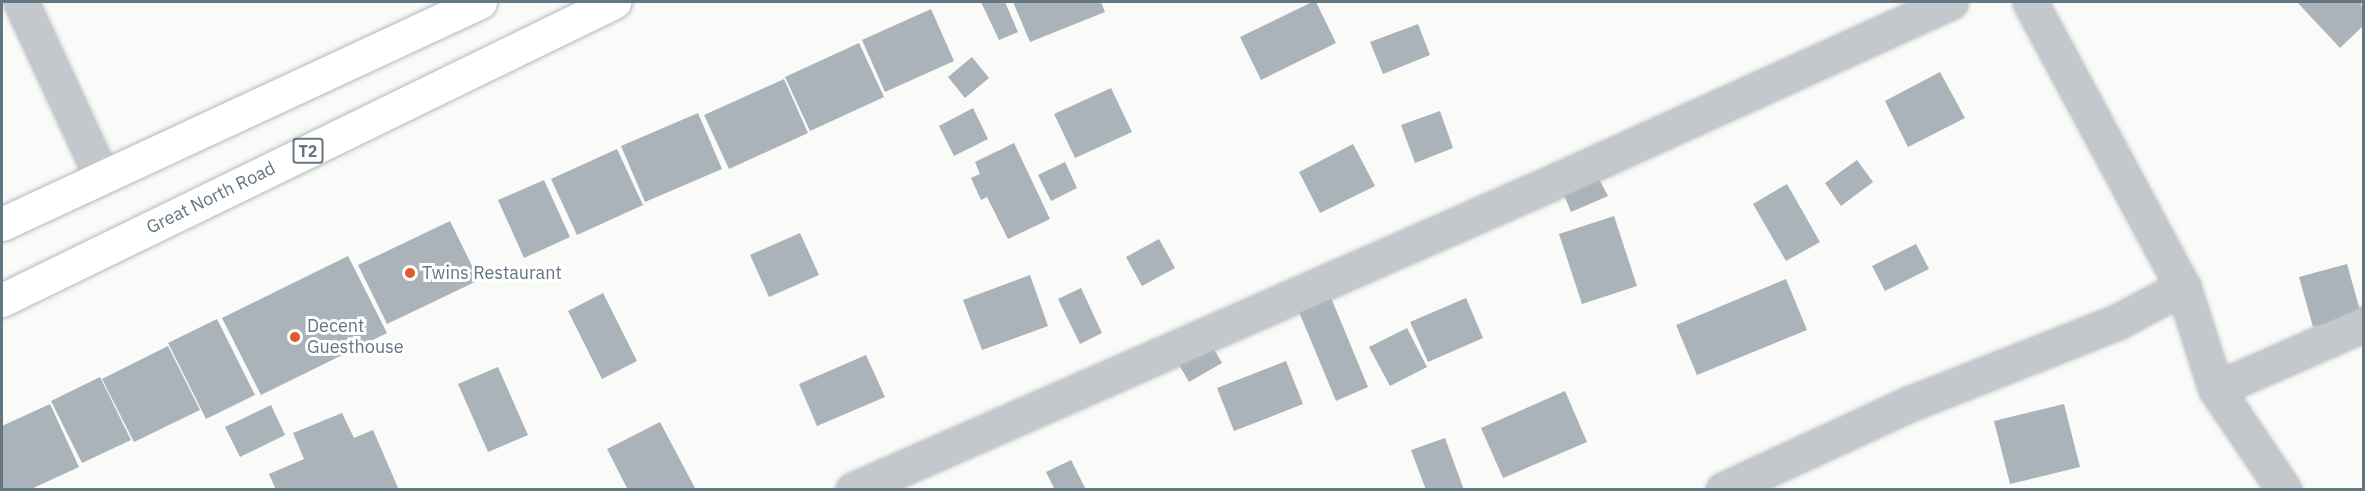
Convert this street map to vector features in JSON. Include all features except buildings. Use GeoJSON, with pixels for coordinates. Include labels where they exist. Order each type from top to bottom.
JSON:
{"type":"FeatureCollection","features":[{"type":"Feature","properties":{"kind":"highway"},"geometry":{"type":"LineString","coordinates":[[2,224],[480,2]]}},
{"type":"Feature","properties":{"kind":"highway","name":"Great North Road"},"geometry":{"type":"LineString","coordinates":[[2,300],[614,2]]}},
{"type":"Feature","properties":{"kind":"street"},"geometry":{"type":"LineString","coordinates":[[21,2],[102,177]]}},
{"type":"Feature","properties":{"kind":"street"},"geometry":{"type":"LineString","coordinates":[[853,489],[1549,184],[1951,2]]}},
{"type":"Feature","properties":{"kind":"street"},"geometry":{"type":"LineString","coordinates":[[2030,2],[2183,287],[2216,389],[2284,489]]}},
{"type":"Feature","properties":{"kind":"street"},"geometry":{"type":"LineString","coordinates":[[1723,489],[1909,404],[2117,322],[2183,287]]}},
{"type":"Feature","properties":{"kind":"street"},"geometry":{"type":"LineString","coordinates":[[2216,389],[2364,324]]}},
{"type":"Feature","properties":{"kind":"place","name":"Twins Restaurant"},"geometry":{"type":"Point","coordinates":[410,273]}},
{"type":"Feature","properties":{"kind":"place","name":"Decent Guesthouse"},"geometry":{"type":"Point","coordinates":[295,337]}}]}
